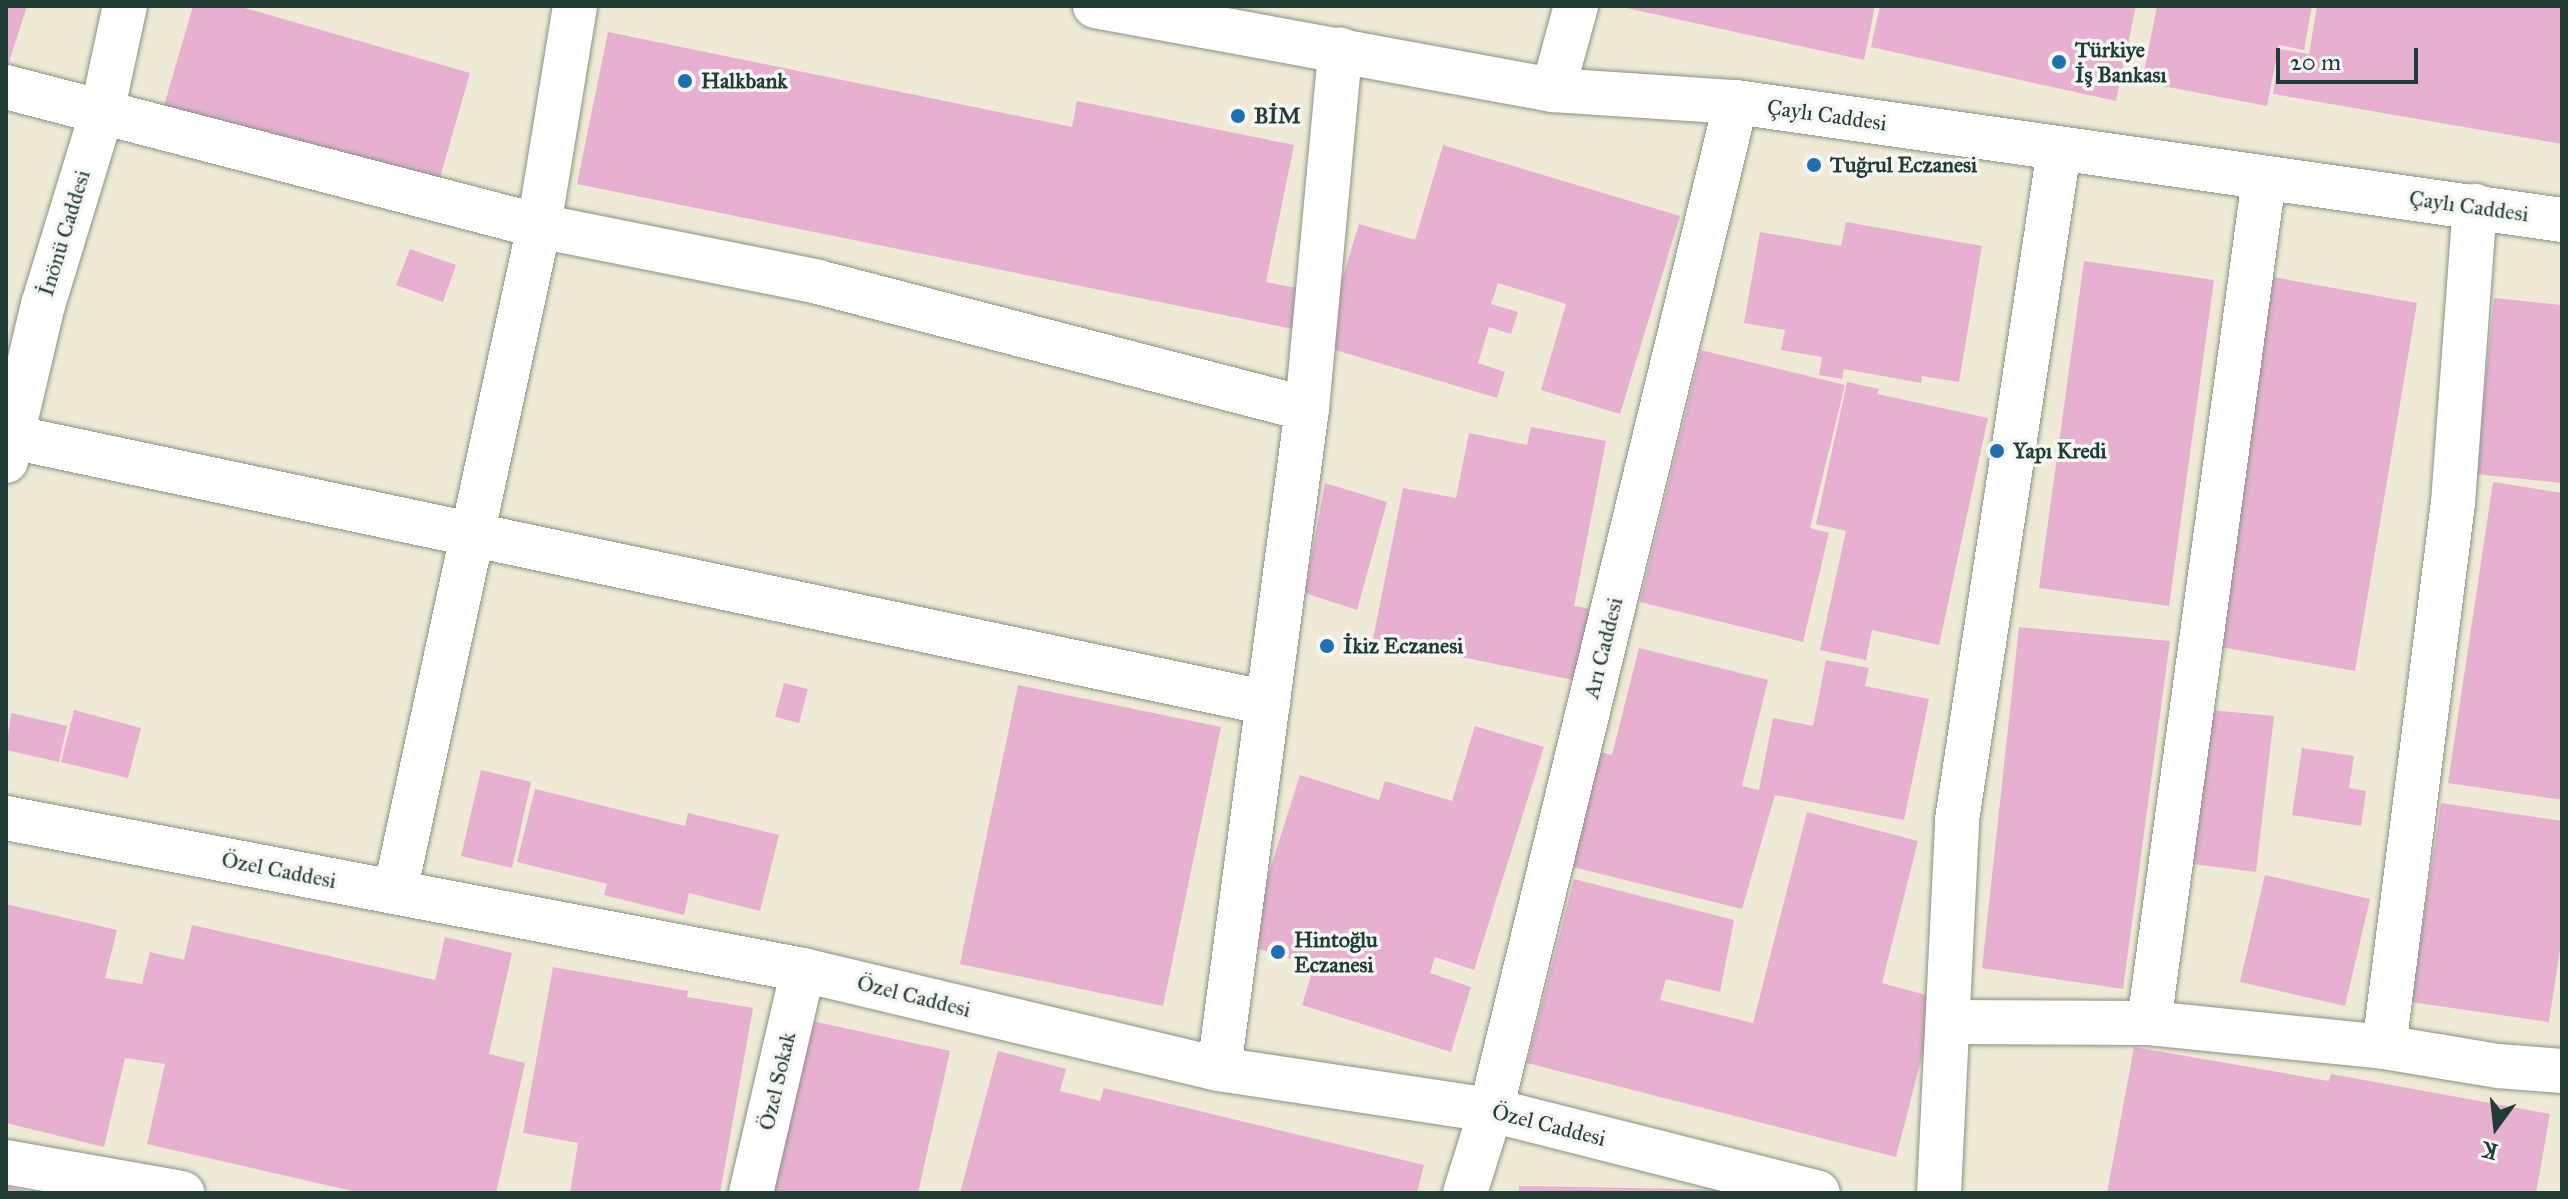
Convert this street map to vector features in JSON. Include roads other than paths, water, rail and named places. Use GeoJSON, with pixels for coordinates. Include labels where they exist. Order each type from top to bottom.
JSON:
{"type":"FeatureCollection","features":[{"type":"Feature","properties":{"kind":"street","name":"İnönü Caddesi"},"geometry":{"type":"LineString","coordinates":[[9,449],[24,300],[102,112],[125,6]]}},
{"type":"Feature","properties":{"kind":"street"},"geometry":{"type":"LineString","coordinates":[[395,892],[539,226],[575,6]]}},
{"type":"Feature","properties":{"kind":"street"},"geometry":{"type":"LineString","coordinates":[[1553,90],[1576,6]]}},
{"type":"Feature","properties":{"kind":"street","name":"Çaylı Caddesi"},"geometry":{"type":"LineString","coordinates":[[1105,7],[1553,90],[1736,102],[2562,220]]}},
{"type":"Feature","properties":{"kind":"street"},"geometry":{"type":"LineString","coordinates":[[1219,1069],[1307,409],[1340,50]]}},
{"type":"Feature","properties":{"kind":"street"},"geometry":{"type":"LineString","coordinates":[[6,87],[539,226],[818,282],[1307,409]]}},
{"type":"Feature","properties":{"kind":"street","name":"Arı Caddesi"},"geometry":{"type":"LineString","coordinates":[[1465,1193],[1491,1110],[1736,102]]}},
{"type":"Feature","properties":{"kind":"street"},"geometry":{"type":"LineString","coordinates":[[1939,1193],[1950,1022],[1957,820],[2059,150]]}},
{"type":"Feature","properties":{"kind":"street"},"geometry":{"type":"LineString","coordinates":[[2149,1023],[2264,179]]}},
{"type":"Feature","properties":{"kind":"street"},"geometry":{"type":"LineString","coordinates":[[2384,1047],[2453,503],[2475,206]]}},
{"type":"Feature","properties":{"kind":"street"},"geometry":{"type":"LineString","coordinates":[[9,449],[473,535],[1268,703]]}},
{"type":"Feature","properties":{"kind":"street","name":"Özel Caddesi"},"geometry":{"type":"LineString","coordinates":[[6,818],[803,970],[1219,1069],[1491,1110],[1814,1193]]}},
{"type":"Feature","properties":{"kind":"street","name":"Özel Sokak"},"geometry":{"type":"LineString","coordinates":[[751,1193],[803,970]]}},
{"type":"Feature","properties":{"kind":"street"},"geometry":{"type":"LineString","coordinates":[[1950,1022],[2149,1023],[2384,1047],[2498,1066],[2562,1071]]}},
{"type":"Feature","properties":{"kind":"street"},"geometry":{"type":"LineString","coordinates":[[6,1162],[182,1193]]}},
{"type":"Feature","properties":{"kind":"place","name":"Türkiye İş Bankası"},"geometry":{"type":"Point","coordinates":[2059,62]}},
{"type":"Feature","properties":{"kind":"place","name":"Halkbank"},"geometry":{"type":"Point","coordinates":[685,81]}},
{"type":"Feature","properties":{"kind":"place","name":"BİM"},"geometry":{"type":"Point","coordinates":[1238,116]}},
{"type":"Feature","properties":{"kind":"place","name":"Tuğrul Eczanesi"},"geometry":{"type":"Point","coordinates":[1814,165]}},
{"type":"Feature","properties":{"kind":"place","name":"Yapı Kredi"},"geometry":{"type":"Point","coordinates":[1997,451]}},
{"type":"Feature","properties":{"kind":"place","name":"İkiz Eczanesi"},"geometry":{"type":"Point","coordinates":[1327,646]}},
{"type":"Feature","properties":{"kind":"place","name":"Hintoğlu Eczanesi"},"geometry":{"type":"Point","coordinates":[1278,952]}}]}
